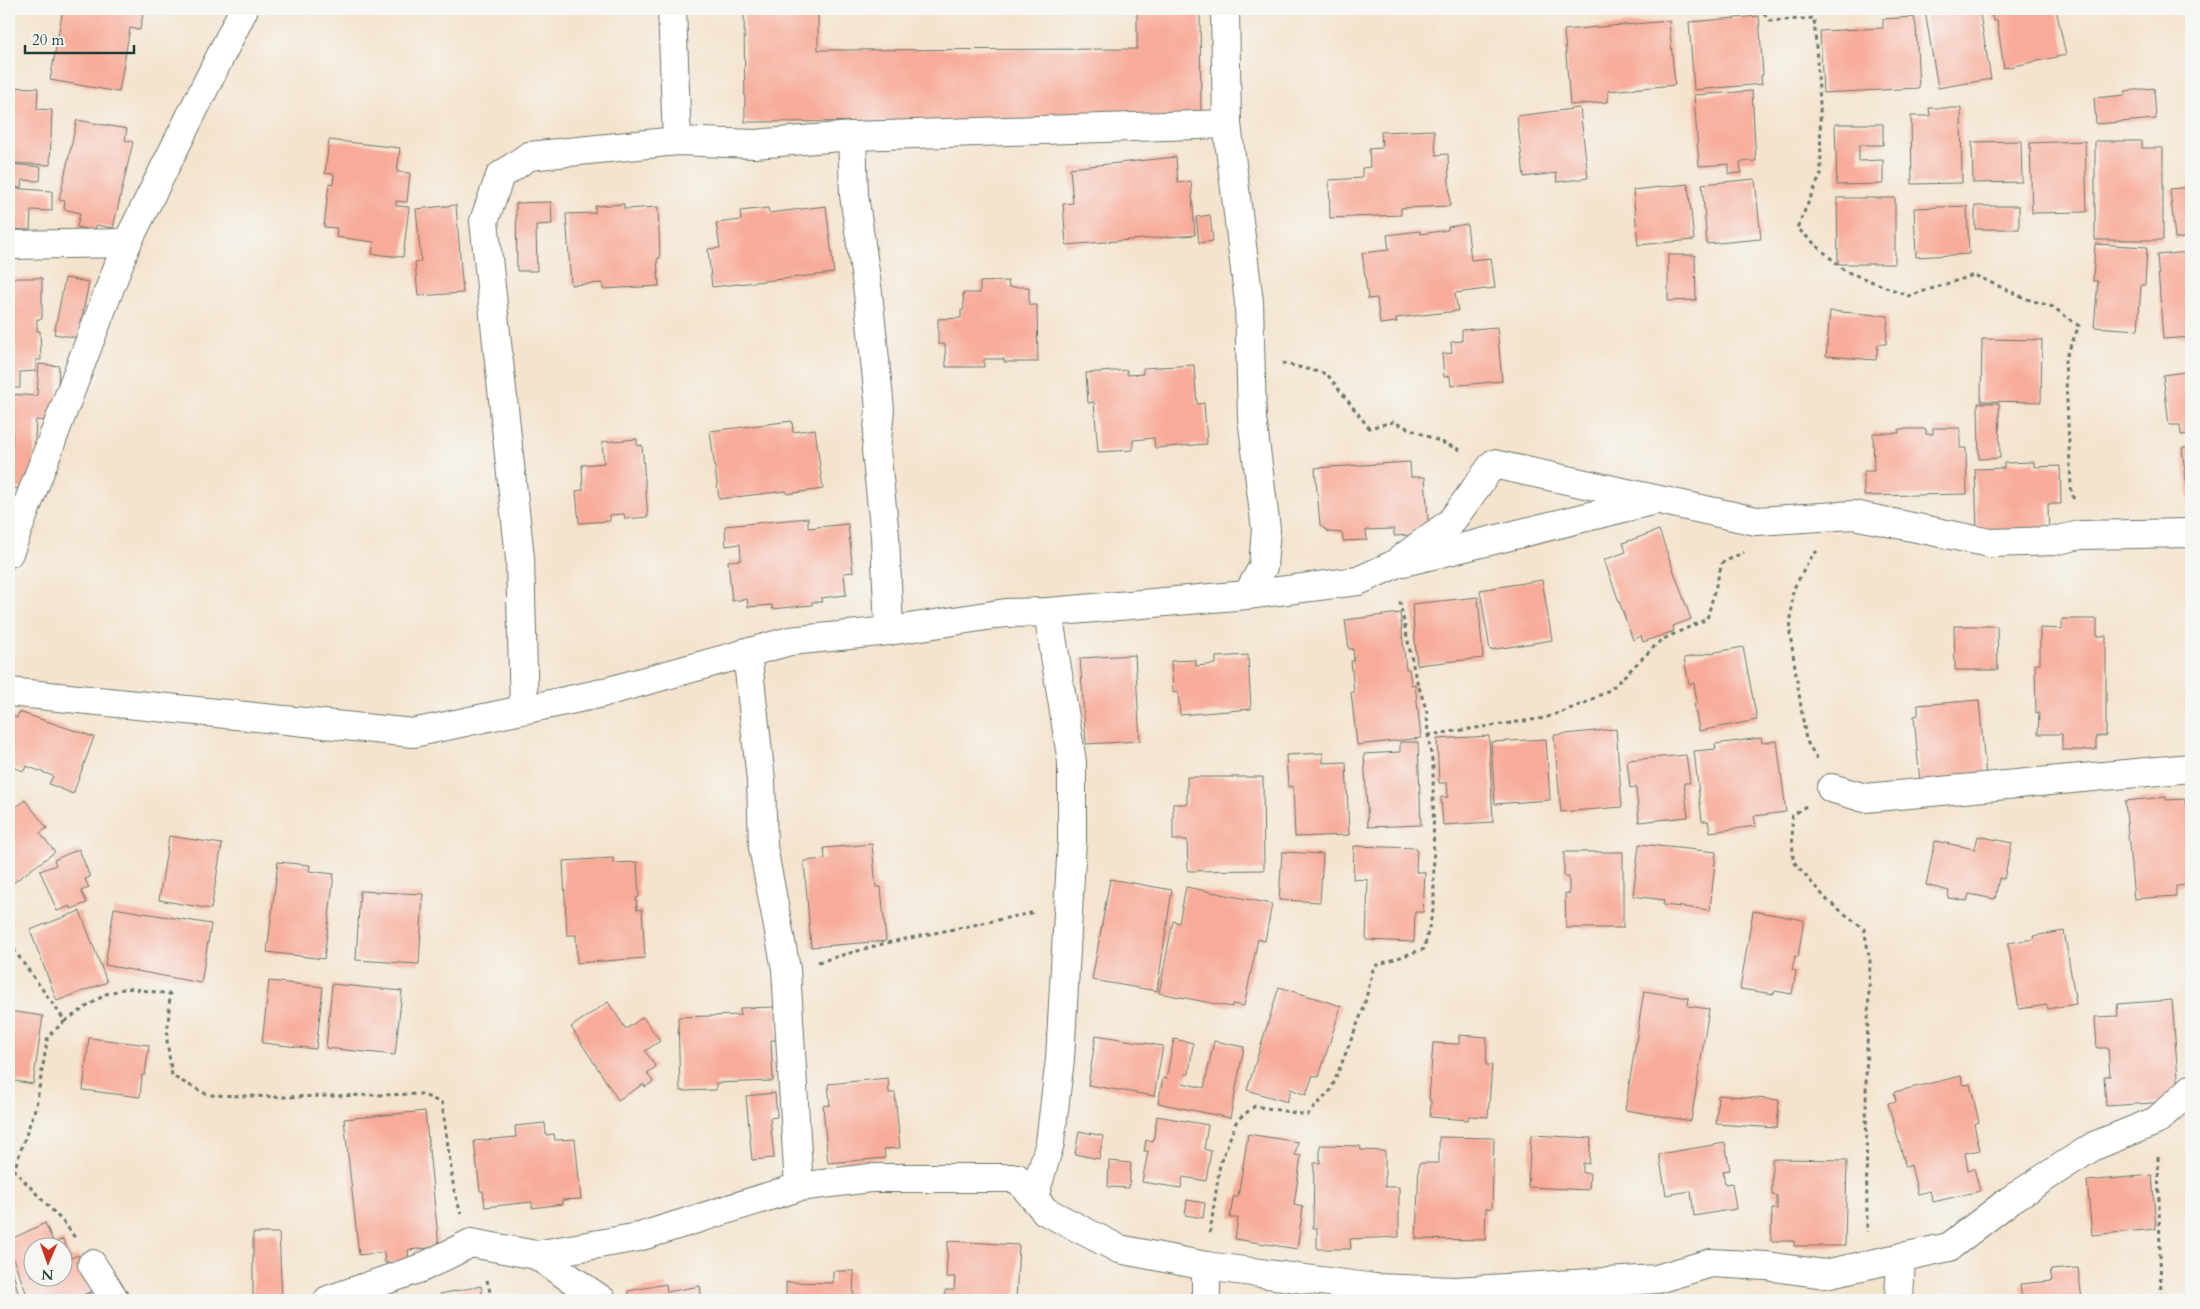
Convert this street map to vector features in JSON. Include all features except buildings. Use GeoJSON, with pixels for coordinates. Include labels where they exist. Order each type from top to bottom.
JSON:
{"type":"FeatureCollection","features":[{"type":"Feature","properties":{"kind":"street"},"geometry":{"type":"LineString","coordinates":[[9,553],[127,243],[244,9]]}},
{"type":"Feature","properties":{"kind":"street"},"geometry":{"type":"LineString","coordinates":[[672,9],[677,141]]}},
{"type":"Feature","properties":{"kind":"street"},"geometry":{"type":"LineString","coordinates":[[1225,9],[1227,124],[1249,302],[1252,356],[1252,418],[1266,529],[1263,567],[1247,595]]}},
{"type":"Feature","properties":{"kind":"street"},"geometry":{"type":"LineString","coordinates":[[524,709],[520,558],[484,221],[500,176],[529,156],[677,141],[755,144],[852,136],[1227,124]]}},
{"type":"Feature","properties":{"kind":"street"},"geometry":{"type":"LineString","coordinates":[[852,136],[854,195],[868,293],[880,409],[876,450],[885,536],[889,631]]}},
{"type":"Feature","properties":{"kind":"street"},"geometry":{"type":"LineString","coordinates":[[9,245],[127,243]]}},
{"type":"Feature","properties":{"kind":"street"},"geometry":{"type":"LineString","coordinates":[[9,692],[413,732],[598,694],[790,641],[889,631],[1006,613],[1048,612],[1247,595],[1358,581],[1392,565],[1451,522],[1493,464],[1662,499],[1756,521],[1854,515],[1990,543],[2054,541],[2080,534],[2191,533]]}},
{"type":"Feature","properties":{"kind":"street"},"geometry":{"type":"LineString","coordinates":[[1392,565],[1662,499]]}},
{"type":"Feature","properties":{"kind":"street"},"geometry":{"type":"LineString","coordinates":[[1034,1198],[1050,1142],[1060,1059],[1072,840],[1072,762],[1048,612]]}},
{"type":"Feature","properties":{"kind":"street"},"geometry":{"type":"LineString","coordinates":[[747,652],[761,780],[764,847],[786,969],[799,1187]]}},
{"type":"Feature","properties":{"kind":"street"},"geometry":{"type":"LineString","coordinates":[[1831,788],[1865,798],[2191,768]]}},
{"type":"Feature","properties":{"kind":"street"},"geometry":{"type":"LineString","coordinates":[[328,1300],[421,1268],[471,1243],[536,1255],[639,1237],[799,1187],[870,1178],[1018,1178],[1045,1211],[1119,1249],[1206,1266],[1375,1288],[1455,1290],[1657,1280],[1711,1263],[1766,1266],[1825,1274],[1949,1248],[2010,1200],[2094,1146],[2156,1122],[2191,1089]]}},
{"type":"Feature","properties":{"kind":"street"},"geometry":{"type":"LineString","coordinates":[[536,1255],[602,1300]]}},
{"type":"Feature","properties":{"kind":"street"},"geometry":{"type":"LineString","coordinates":[[1898,1300],[1901,1257]]}},
{"type":"Feature","properties":{"kind":"street"},"geometry":{"type":"LineString","coordinates":[[92,1264],[115,1300]]}},
{"type":"Feature","properties":{"kind":"street"},"geometry":{"type":"LineString","coordinates":[[1206,1266],[1206,1300]]}},
{"type":"Feature","properties":{"kind":"path"},"geometry":{"type":"LineString","coordinates":[[1741,9],[1761,12],[1771,22],[1814,18],[1820,103],[1821,174],[1797,228],[1845,271],[1909,296],[1974,275],[2027,299],[2053,307],[2079,326],[2065,358],[2071,486],[2080,534]]}},
{"type":"Feature","properties":{"kind":"path"},"geometry":{"type":"LineString","coordinates":[[1252,356],[1327,374],[1369,428],[1393,422],[1493,464]]}},
{"type":"Feature","properties":{"kind":"path"},"geometry":{"type":"LineString","coordinates":[[1854,515],[1830,536],[1810,560],[1793,590],[1790,634],[1806,740],[1831,788],[1792,816],[1793,861],[1827,900],[1864,929],[1870,961],[1866,1077],[1867,1265]]}},
{"type":"Feature","properties":{"kind":"path"},"geometry":{"type":"LineString","coordinates":[[1428,735],[1545,718],[1585,703],[1611,689],[1662,640],[1708,619],[1722,563],[1746,551]]}},
{"type":"Feature","properties":{"kind":"path"},"geometry":{"type":"LineString","coordinates":[[1206,1266],[1220,1164],[1237,1120],[1255,1106],[1307,1115],[1331,1090],[1363,1010],[1374,966],[1424,949],[1434,906],[1433,766],[1428,735],[1427,712],[1415,675],[1392,565]]}},
{"type":"Feature","properties":{"kind":"path"},"geometry":{"type":"LineString","coordinates":[[786,969],[886,943],[1069,906]]}},
{"type":"Feature","properties":{"kind":"path"},"geometry":{"type":"LineString","coordinates":[[9,943],[64,1021]]}},
{"type":"Feature","properties":{"kind":"path"},"geometry":{"type":"LineString","coordinates":[[92,1264],[67,1226],[14,1170],[36,1106],[48,1036],[64,1021],[106,994],[127,988],[170,994],[167,1040],[172,1076],[208,1095],[284,1097],[421,1094],[442,1103],[454,1190],[471,1243]]}},
{"type":"Feature","properties":{"kind":"path"},"geometry":{"type":"LineString","coordinates":[[2156,1122],[2161,1298],[2191,1297]]}}]}
